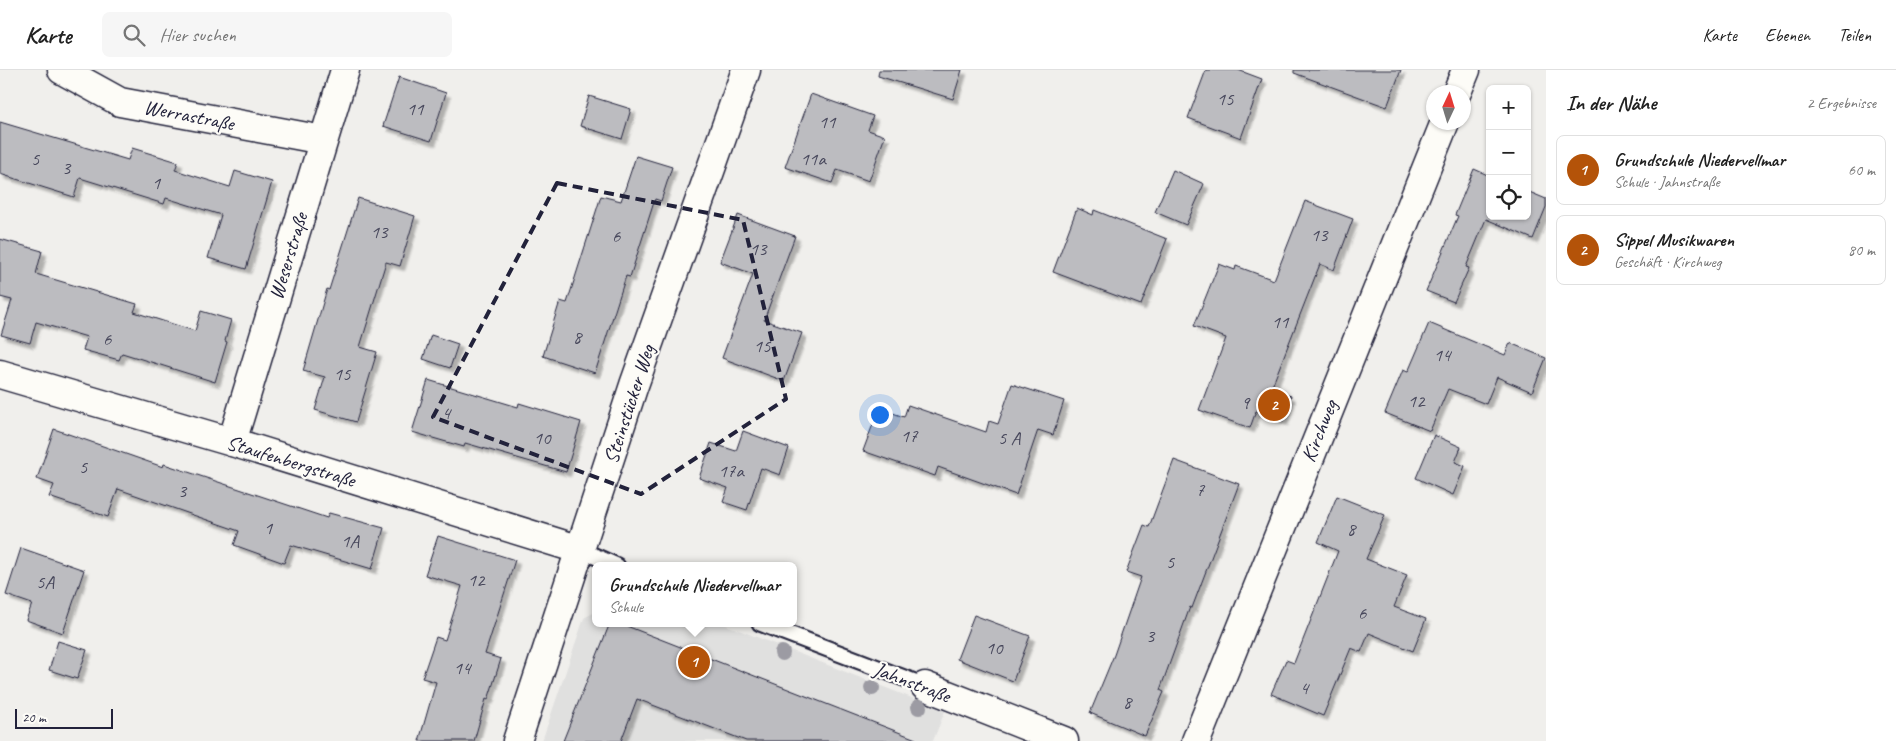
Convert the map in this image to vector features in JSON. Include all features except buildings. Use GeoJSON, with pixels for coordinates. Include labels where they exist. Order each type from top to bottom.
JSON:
{"type":"FeatureCollection","features":[{"type":"Feature","properties":{"kind":"street","name":"Werrastraße"},"geometry":{"type":"LineString","coordinates":[[62,70],[120,102],[323,140]]}},
{"type":"Feature","properties":{"kind":"street","name":"Weserstraße"},"geometry":{"type":"LineString","coordinates":[[232,442],[345,70]]}},
{"type":"Feature","properties":{"kind":"street","name":"Steinstücker Weg"},"geometry":{"type":"LineString","coordinates":[[517,741],[634,385],[746,70]]}},
{"type":"Feature","properties":{"kind":"street"},"geometry":{"type":"LineString","coordinates":[[1460,85],[1466,70]]}},
{"type":"Feature","properties":{"kind":"street","name":"Kirchweg"},"geometry":{"type":"LineString","coordinates":[[1196,741],[1442,130]]}},
{"type":"Feature","properties":{"kind":"street","name":"Staufenbergstraße"},"geometry":{"type":"LineString","coordinates":[[0,374],[232,442],[581,550]]}},
{"type":"Feature","properties":{"kind":"street","name":"Jahnstraße"},"geometry":{"type":"LineString","coordinates":[[925,686],[1064,741]]}},
{"type":"Feature","properties":{"kind":"lane"},"geometry":{"type":"LineString","coordinates":[[581,550],[608,562]]}},
{"type":"Feature","properties":{"kind":"lane","name":"Jahnstraße"},"geometry":{"type":"LineString","coordinates":[[770,627],[925,686]]}},
{"type":"Feature","properties":{"kind":"highlighted area"},"geometry":{"type":"Polygon","coordinates":[[[557,183],[743,220],[786,399],[641,494],[433,417],[557,183]]]}},
{"type":"Feature","properties":{"kind":"shaded area"},"geometry":{"type":"Polygon","coordinates":[[[592,614],[592,627],[731,627],[945,711],[933,741],[542,741],[584,618],[592,614]]]}},
{"type":"Feature","properties":{"kind":"place","name":"Sippel Musikwaren"},"geometry":{"type":"Point","coordinates":[1274,405]}},
{"type":"Feature","properties":{"kind":"place","name":"Grundschule Niedervellmar"},"geometry":{"type":"Point","coordinates":[694,662]}}]}
